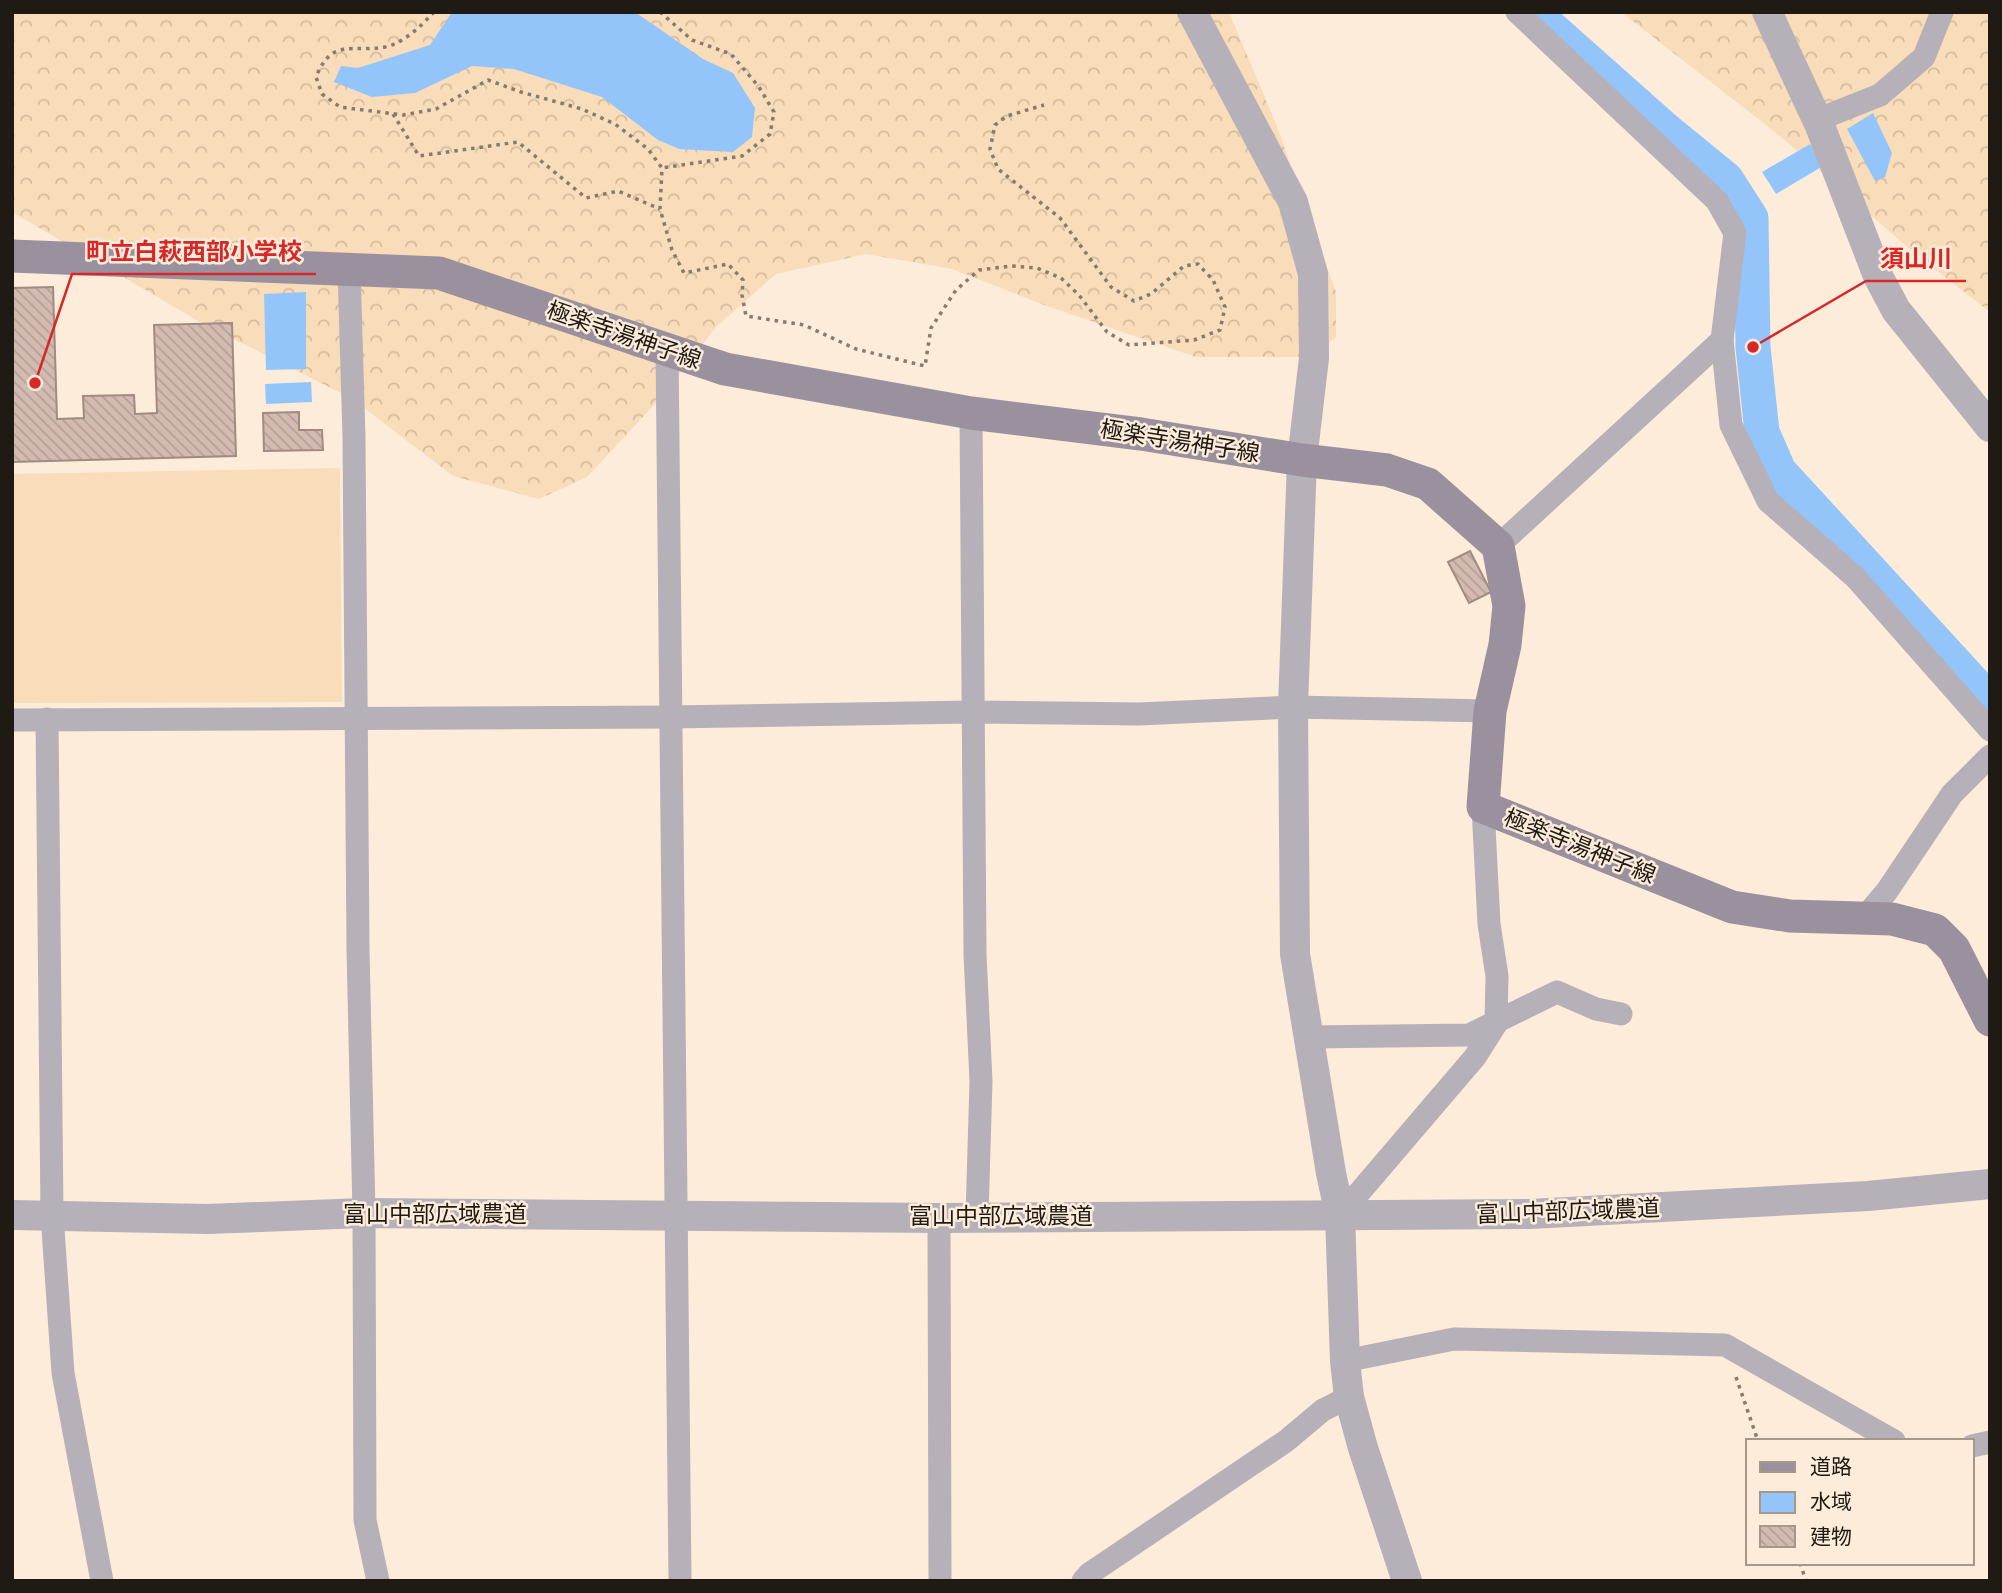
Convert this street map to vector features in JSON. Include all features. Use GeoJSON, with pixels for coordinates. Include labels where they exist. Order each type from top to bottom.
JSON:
{"type":"FeatureCollection","features":[{"type":"Feature","properties":{"kind":"main road","name":"極楽寺湯神子線"},"geometry":{"type":"LineString","coordinates":[[12,256],[439,273],[725,369],[971,413],[1141,434],[1302,460],[1387,470],[1428,484],[1498,546],[1509,606],[1505,645],[1490,711],[1483,807],[1732,907],[1790,916],[1892,919],[1935,930],[1954,949],[1990,1020]]}},
{"type":"Feature","properties":{"kind":"street"},"geometry":{"type":"LineString","coordinates":[[1192,12],[1293,202],[1313,274],[1314,358],[1302,460],[1293,707],[1295,954],[1340,1215],[1345,1361],[1349,1397],[1407,1581]]}},
{"type":"Feature","properties":{"kind":"street"},"geometry":{"type":"LineString","coordinates":[[1517,12],[1717,201],[1735,233],[1722,340],[1731,425],[1768,500],[1855,577],[1990,730]]}},
{"type":"Feature","properties":{"kind":"street"},"geometry":{"type":"LineString","coordinates":[[1766,12],[1817,120],[1878,276],[1896,310],[1990,427]]}},
{"type":"Feature","properties":{"kind":"street"},"geometry":{"type":"LineString","coordinates":[[1817,120],[1880,95],[1924,57],[1942,12]]}},
{"type":"Feature","properties":{"kind":"street"},"geometry":{"type":"LineString","coordinates":[[349,269],[354,437],[358,949],[364,1213],[365,1520],[378,1581]]}},
{"type":"Feature","properties":{"kind":"street"},"geometry":{"type":"LineString","coordinates":[[1498,546],[1722,340]]}},
{"type":"Feature","properties":{"kind":"street"},"geometry":{"type":"LineString","coordinates":[[667,350],[674,1214],[680,1581]]}},
{"type":"Feature","properties":{"kind":"street"},"geometry":{"type":"LineString","coordinates":[[971,413],[975,954],[981,1081],[977,1216]]}},
{"type":"Feature","properties":{"kind":"street"},"geometry":{"type":"LineString","coordinates":[[12,720],[670,717],[972,712],[1139,714],[1293,707],[1490,711]]}},
{"type":"Feature","properties":{"kind":"street"},"geometry":{"type":"LineString","coordinates":[[47,719],[52,1215],[63,1373],[102,1581]]}},
{"type":"Feature","properties":{"kind":"street"},"geometry":{"type":"LineString","coordinates":[[1865,917],[1887,891],[1952,794],[1990,756]]}},
{"type":"Feature","properties":{"kind":"street"},"geometry":{"type":"LineString","coordinates":[[1340,1215],[1475,1057],[1496,1024],[1497,976],[1489,924],[1483,807]]}},
{"type":"Feature","properties":{"kind":"street"},"geometry":{"type":"LineString","coordinates":[[1311,1037],[1469,1035],[1557,992],[1596,1009],[1621,1014]]}},
{"type":"Feature","properties":{"kind":"street","name":"富山中部広域農道"},"geometry":{"type":"LineString","coordinates":[[12,1214],[207,1219],[364,1213],[939,1218],[1530,1214],[1868,1196],[1990,1184]]}},
{"type":"Feature","properties":{"kind":"street"},"geometry":{"type":"LineString","coordinates":[[939,1218],[940,1581]]}},
{"type":"Feature","properties":{"kind":"street"},"geometry":{"type":"LineString","coordinates":[[1345,1361],[1454,1339],[1725,1345],[1890,1439]]}},
{"type":"Feature","properties":{"kind":"street"},"geometry":{"type":"LineString","coordinates":[[1083,1581],[1089,1574],[1286,1441],[1322,1410],[1349,1397]]}},
{"type":"Feature","properties":{"kind":"path"},"geometry":{"type":"LineString","coordinates":[[434,12],[416,30],[386,47],[341,50],[323,60],[316,77],[322,94],[340,107],[403,115],[436,109],[488,80],[582,109],[615,124],[648,149],[662,168],[660,209],[672,250],[684,272],[728,264],[743,280],[742,295],[746,316],[804,325],[856,349],[925,366],[931,328],[956,290],[979,270],[1012,266],[1037,268],[1061,278],[1079,295],[1107,332],[1129,345],[1194,340],[1220,330],[1224,307],[1213,280],[1198,264],[1184,267],[1151,294],[1134,300],[1111,287],[1060,218],[998,169],[990,149],[995,125],[1007,116],[1044,105]]}},
{"type":"Feature","properties":{"kind":"path"},"geometry":{"type":"LineString","coordinates":[[660,12],[692,40],[731,54],[759,87],[774,112],[770,134],[742,156],[662,168]]}},
{"type":"Feature","properties":{"kind":"path"},"geometry":{"type":"LineString","coordinates":[[392,113],[419,156],[518,142],[586,198],[618,191],[660,209]]}},
{"type":"Feature","properties":{"kind":"path"},"geometry":{"type":"LineString","coordinates":[[1725,1345],[1757,1439]]}},
{"type":"Feature","properties":{"kind":"green space"},"geometry":{"type":"Polygon","coordinates":[[[12,12],[1229,12],[1276,124],[1336,292],[1336,338],[1304,357],[1196,357],[1044,305],[952,269],[866,254],[776,274],[717,326],[654,405],[587,477],[539,499],[453,476],[351,398],[200,322],[12,212],[12,12]]]}},
{"type":"Feature","properties":{"kind":"green space"},"geometry":{"type":"Polygon","coordinates":[[[1621,12],[1990,12],[1990,312],[1914,253],[1780,136],[1621,12]]]}},
{"type":"Feature","properties":{"kind":"green space"},"geometry":{"type":"Polygon","coordinates":[[[340,468],[342,702],[12,703],[12,474],[340,468]]]}},
{"type":"Feature","properties":{"kind":"water"},"geometry":{"type":"Polygon","coordinates":[[[452,12],[635,12],[703,59],[733,73],[755,108],[752,137],[733,152],[679,149],[658,140],[602,97],[514,69],[472,66],[415,93],[372,97],[334,82],[341,66],[358,68],[430,45],[452,12]]]}},
{"type":"Feature","properties":{"kind":"water"},"geometry":{"type":"Polygon","coordinates":[[[1873,113],[1892,153],[1885,177],[1875,181],[1847,129],[1873,113]]]}},
{"type":"Feature","properties":{"kind":"water"},"geometry":{"type":"Polygon","coordinates":[[[1810,144],[1823,166],[1776,194],[1762,172],[1810,144]]]}},
{"type":"Feature","properties":{"kind":"water"},"geometry":{"type":"Polygon","coordinates":[[[306,292],[306,369],[266,370],[264,294],[306,292]]]}},
{"type":"Feature","properties":{"kind":"water"},"geometry":{"type":"Polygon","coordinates":[[[311,382],[312,402],[266,404],[265,384],[311,382]]]}},
{"type":"Feature","properties":{"kind":"building"},"geometry":{"type":"Polygon","coordinates":[[[53,287],[57,419],[84,418],[83,396],[134,395],[135,414],[157,413],[154,325],[232,323],[236,456],[12,462],[12,288],[53,287]]]}},
{"type":"Feature","properties":{"kind":"building"},"geometry":{"type":"Polygon","coordinates":[[[299,412],[299,430],[322,430],[323,450],[264,451],[263,413],[299,412]]]}},
{"type":"Feature","properties":{"kind":"building"},"geometry":{"type":"Polygon","coordinates":[[[1470,551],[1491,592],[1469,603],[1448,562],[1470,551]]]}},
{"type":"Feature","properties":{"kind":"waterway"},"geometry":{"type":"LineString","coordinates":[[1533,12],[1666,130],[1726,179],[1751,218],[1753,347],[1762,432],[1779,471],[1990,701]]}},
{"type":"Feature","properties":{"kind":"place","name":"須山川"},"geometry":{"type":"Point","coordinates":[1753,347]}},
{"type":"Feature","properties":{"kind":"place","name":"町立白萩西部小学校"},"geometry":{"type":"Point","coordinates":[35,383]}}]}
